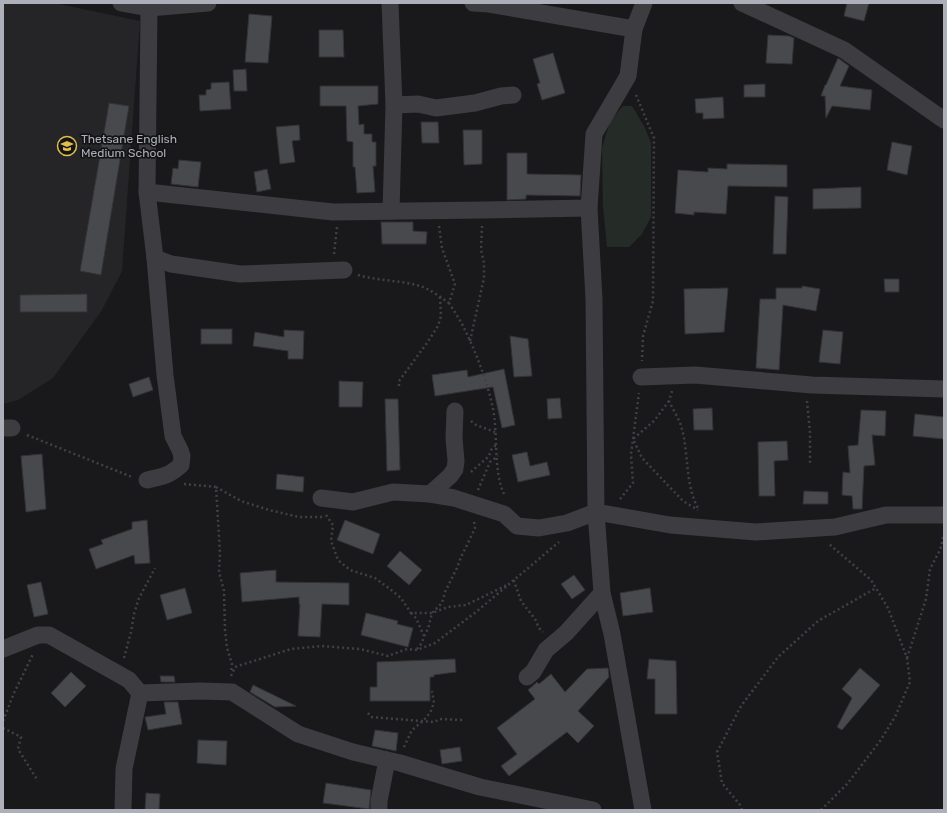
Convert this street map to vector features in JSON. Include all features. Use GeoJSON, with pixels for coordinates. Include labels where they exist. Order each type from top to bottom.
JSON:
{"type":"FeatureCollection","features":[{"type":"Feature","properties":{"kind":"street"},"geometry":{"type":"LineString","coordinates":[[121,3],[149,8],[208,3]]}},
{"type":"Feature","properties":{"kind":"street"},"geometry":{"type":"LineString","coordinates":[[390,3],[394,105],[391,211]]}},
{"type":"Feature","properties":{"kind":"street"},"geometry":{"type":"LineString","coordinates":[[473,3],[489,4],[634,29]]}},
{"type":"Feature","properties":{"kind":"street"},"geometry":{"type":"LineString","coordinates":[[643,810],[612,634],[602,593],[596,512],[594,299],[589,208],[594,134],[628,76],[634,29],[644,3]]}},
{"type":"Feature","properties":{"kind":"street"},"geometry":{"type":"LineString","coordinates":[[742,3],[844,50],[944,120]]}},
{"type":"Feature","properties":{"kind":"street"},"geometry":{"type":"LineString","coordinates":[[147,480],[165,477],[174,472],[181,465],[182,456],[173,436],[147,192],[149,8]]}},
{"type":"Feature","properties":{"kind":"street"},"geometry":{"type":"LineString","coordinates":[[394,105],[418,104],[436,108],[475,103],[500,96],[513,95]]}},
{"type":"Feature","properties":{"kind":"street"},"geometry":{"type":"LineString","coordinates":[[147,192],[333,212],[589,208]]}},
{"type":"Feature","properties":{"kind":"street"},"geometry":{"type":"LineString","coordinates":[[155,258],[171,264],[240,274],[344,270]]}},
{"type":"Feature","properties":{"kind":"street"},"geometry":{"type":"LineString","coordinates":[[641,377],[695,375],[807,385],[944,389]]}},
{"type":"Feature","properties":{"kind":"street"},"geometry":{"type":"LineString","coordinates":[[430,494],[450,476],[455,469],[455,411]]}},
{"type":"Feature","properties":{"kind":"street"},"geometry":{"type":"LineString","coordinates":[[321,498],[353,502],[394,492],[430,494],[454,498],[504,514],[517,526],[539,528],[567,523],[596,512],[670,525],[756,532],[835,527],[886,515],[944,515]]}},
{"type":"Feature","properties":{"kind":"street"},"geometry":{"type":"LineString","coordinates":[[527,676],[533,672],[546,650],[566,633],[602,593]]}},
{"type":"Feature","properties":{"kind":"street"},"geometry":{"type":"LineString","coordinates":[[3,649],[38,635],[49,635],[129,680],[140,693]]}},
{"type":"Feature","properties":{"kind":"street"},"geometry":{"type":"LineString","coordinates":[[140,693],[200,691],[232,692],[298,734],[353,752],[393,761],[480,787],[593,810]]}},
{"type":"Feature","properties":{"kind":"street"},"geometry":{"type":"LineString","coordinates":[[123,810],[124,769],[140,693]]}},
{"type":"Feature","properties":{"kind":"street"},"geometry":{"type":"LineString","coordinates":[[379,810],[379,801],[393,761]]}},
{"type":"Feature","properties":{"kind":"path"},"geometry":{"type":"LineString","coordinates":[[596,512],[612,507],[624,496],[633,483],[631,454],[641,377],[643,336],[653,301],[654,138],[628,76]]}},
{"type":"Feature","properties":{"kind":"path"},"geometry":{"type":"LineString","coordinates":[[470,342],[484,278],[484,263],[481,250],[483,210]]}},
{"type":"Feature","properties":{"kind":"path"},"geometry":{"type":"LineString","coordinates":[[437,211],[442,248],[455,284],[449,303]]}},
{"type":"Feature","properties":{"kind":"path"},"geometry":{"type":"LineString","coordinates":[[333,212],[337,224],[333,251],[335,261],[344,270],[366,277],[400,281],[421,286],[440,296],[449,303],[463,326],[479,365],[492,404],[498,456],[498,471],[502,489],[510,505],[512,522]]}},
{"type":"Feature","properties":{"kind":"path"},"geometry":{"type":"LineString","coordinates":[[399,386],[399,381],[438,326],[441,316],[440,296]]}},
{"type":"Feature","properties":{"kind":"path"},"geometry":{"type":"LineString","coordinates":[[633,439],[654,421],[669,401],[678,376]]}},
{"type":"Feature","properties":{"kind":"path"},"geometry":{"type":"LineString","coordinates":[[807,385],[810,465]]}},
{"type":"Feature","properties":{"kind":"path"},"geometry":{"type":"LineString","coordinates":[[633,439],[642,458],[683,501],[700,511],[695,503],[688,476],[686,449],[682,427],[669,401]]}},
{"type":"Feature","properties":{"kind":"path"},"geometry":{"type":"LineString","coordinates":[[455,411],[476,425],[495,432]]}},
{"type":"Feature","properties":{"kind":"path"},"geometry":{"type":"LineString","coordinates":[[8,428],[130,477],[147,480]]}},
{"type":"Feature","properties":{"kind":"path"},"geometry":{"type":"LineString","coordinates":[[417,650],[428,629],[432,613],[442,603],[445,592],[475,528],[474,517],[478,490],[490,462],[498,456]]}},
{"type":"Feature","properties":{"kind":"path"},"geometry":{"type":"LineString","coordinates":[[165,477],[175,482],[216,487],[241,501],[269,510],[299,517],[327,517]]}},
{"type":"Feature","properties":{"kind":"path"},"geometry":{"type":"LineString","coordinates":[[216,487],[220,553],[219,572],[224,591],[227,648],[232,664],[232,692]]}},
{"type":"Feature","properties":{"kind":"path"},"geometry":{"type":"LineString","coordinates":[[321,498],[325,513],[333,525],[331,540],[338,560],[350,570],[375,578],[401,598],[416,618],[424,636]]}},
{"type":"Feature","properties":{"kind":"path"},"geometry":{"type":"LineString","coordinates":[[811,528],[871,580],[888,608],[907,658],[910,682],[895,717],[880,741],[848,783],[821,810]]}},
{"type":"Feature","properties":{"kind":"path"},"geometry":{"type":"LineString","coordinates":[[907,658],[926,599],[930,569],[940,550],[944,534]]}},
{"type":"Feature","properties":{"kind":"path"},"geometry":{"type":"LineString","coordinates":[[231,674],[235,667],[291,649],[321,646],[360,649],[388,656],[407,649],[417,650],[435,643],[476,612],[563,539]]}},
{"type":"Feature","properties":{"kind":"path"},"geometry":{"type":"LineString","coordinates":[[129,680],[127,673],[123,670],[127,644],[139,598],[155,568]]}},
{"type":"Feature","properties":{"kind":"path"},"geometry":{"type":"LineString","coordinates":[[411,613],[432,613],[448,607],[466,605],[514,580]]}},
{"type":"Feature","properties":{"kind":"path"},"geometry":{"type":"LineString","coordinates":[[514,580],[521,601],[535,619],[539,628],[549,636],[551,646]]}},
{"type":"Feature","properties":{"kind":"path"},"geometry":{"type":"LineString","coordinates":[[742,810],[740,805],[722,783],[717,752],[741,706],[778,657],[818,621],[876,588]]}},
{"type":"Feature","properties":{"kind":"path"},"geometry":{"type":"LineString","coordinates":[[3,721],[14,693],[32,658],[38,635]]}},
{"type":"Feature","properties":{"kind":"path"},"geometry":{"type":"LineString","coordinates":[[393,761],[401,753],[412,730],[423,722],[430,713],[434,703],[432,691]]}},
{"type":"Feature","properties":{"kind":"path"},"geometry":{"type":"LineString","coordinates":[[368,713],[371,717],[423,722],[434,722],[440,719],[463,720]]}},
{"type":"Feature","properties":{"kind":"path"},"geometry":{"type":"LineString","coordinates":[[3,728],[21,737],[18,749],[38,781]]}},
{"type":"Feature","properties":{"kind":"shaded area","name":"Thetsane English Medium School"},"geometry":{"type":"Polygon","coordinates":[[[3,3],[54,3],[140,21],[122,271],[102,310],[53,378],[18,400],[3,404],[3,3]]]}},
{"type":"Feature","properties":{"kind":"shaded area"},"geometry":{"type":"Polygon","coordinates":[[[623,106],[632,106],[645,128],[651,143],[651,217],[642,234],[629,247],[607,247],[603,206],[602,148],[610,121],[623,106]]]}},
{"type":"Feature","properties":{"kind":"building"},"geometry":{"type":"Polygon","coordinates":[[[847,3],[869,3],[864,21],[844,16],[847,3]]]}},
{"type":"Feature","properties":{"kind":"building"},"geometry":{"type":"Polygon","coordinates":[[[249,14],[272,16],[268,63],[245,62],[249,14]]]}},
{"type":"Feature","properties":{"kind":"building"},"geometry":{"type":"Polygon","coordinates":[[[319,30],[343,30],[344,57],[319,57],[319,30]]]}},
{"type":"Feature","properties":{"kind":"building"},"geometry":{"type":"Polygon","coordinates":[[[768,35],[789,36],[794,38],[792,64],[766,63],[768,35]]]}},
{"type":"Feature","properties":{"kind":"building"},"geometry":{"type":"Polygon","coordinates":[[[553,53],[565,93],[542,100],[537,84],[540,83],[533,59],[553,53]]]}},
{"type":"Feature","properties":{"kind":"building"},"geometry":{"type":"Polygon","coordinates":[[[838,58],[849,66],[840,86],[872,90],[870,110],[832,106],[826,118],[825,96],[821,96],[838,58]]]}},
{"type":"Feature","properties":{"kind":"building"},"geometry":{"type":"Polygon","coordinates":[[[246,69],[247,91],[234,91],[233,70],[246,69]]]}},
{"type":"Feature","properties":{"kind":"building"},"geometry":{"type":"Polygon","coordinates":[[[229,82],[231,109],[200,111],[199,95],[206,95],[206,90],[211,89],[211,83],[229,82]]]}},
{"type":"Feature","properties":{"kind":"building"},"geometry":{"type":"Polygon","coordinates":[[[765,84],[765,97],[744,97],[744,85],[765,84]]]}},
{"type":"Feature","properties":{"kind":"building"},"geometry":{"type":"Polygon","coordinates":[[[320,86],[378,86],[378,104],[358,106],[359,125],[364,124],[364,134],[372,134],[372,142],[376,142],[376,166],[373,166],[375,192],[357,193],[355,167],[353,167],[353,142],[347,141],[346,106],[320,106],[320,86]]]}},
{"type":"Feature","properties":{"kind":"building"},"geometry":{"type":"Polygon","coordinates":[[[723,97],[724,118],[703,119],[703,113],[696,113],[695,99],[723,97]]]}},
{"type":"Feature","properties":{"kind":"building"},"geometry":{"type":"Polygon","coordinates":[[[109,103],[129,106],[101,275],[80,271],[109,103]]]}},
{"type":"Feature","properties":{"kind":"building"},"geometry":{"type":"Polygon","coordinates":[[[421,122],[438,122],[439,143],[422,143],[421,122]]]}},
{"type":"Feature","properties":{"kind":"building"},"geometry":{"type":"Polygon","coordinates":[[[299,125],[300,140],[292,141],[295,162],[280,164],[276,127],[299,125]]]}},
{"type":"Feature","properties":{"kind":"building"},"geometry":{"type":"Polygon","coordinates":[[[463,130],[482,130],[482,164],[464,165],[463,130]]]}},
{"type":"Feature","properties":{"kind":"building"},"geometry":{"type":"Polygon","coordinates":[[[892,142],[912,146],[907,175],[887,170],[892,142]]]}},
{"type":"Feature","properties":{"kind":"building"},"geometry":{"type":"Polygon","coordinates":[[[507,153],[527,153],[527,174],[581,175],[580,196],[526,195],[526,199],[507,200],[507,153]]]}},
{"type":"Feature","properties":{"kind":"building"},"geometry":{"type":"Polygon","coordinates":[[[179,160],[201,162],[198,187],[171,184],[173,168],[178,169],[179,160]]]}},
{"type":"Feature","properties":{"kind":"building"},"geometry":{"type":"Polygon","coordinates":[[[727,164],[787,165],[787,187],[728,186],[726,214],[694,212],[694,215],[675,213],[678,170],[708,172],[708,168],[727,169],[727,164]]]}},
{"type":"Feature","properties":{"kind":"building"},"geometry":{"type":"Polygon","coordinates":[[[267,169],[271,189],[257,192],[254,172],[267,169]]]}},
{"type":"Feature","properties":{"kind":"building"},"geometry":{"type":"Polygon","coordinates":[[[861,187],[861,208],[813,209],[813,189],[861,187]]]}},
{"type":"Feature","properties":{"kind":"building"},"geometry":{"type":"Polygon","coordinates":[[[775,196],[788,197],[786,254],[773,254],[775,196]]]}},
{"type":"Feature","properties":{"kind":"building"},"geometry":{"type":"Polygon","coordinates":[[[381,222],[413,222],[413,231],[427,232],[426,244],[382,244],[381,222]]]}},
{"type":"Feature","properties":{"kind":"building"},"geometry":{"type":"Polygon","coordinates":[[[884,279],[899,279],[899,292],[885,292],[884,279]]]}},
{"type":"Feature","properties":{"kind":"building"},"geometry":{"type":"Polygon","coordinates":[[[802,286],[820,289],[816,311],[783,305],[779,370],[756,368],[760,299],[776,299],[776,288],[802,288],[802,286]]]}},
{"type":"Feature","properties":{"kind":"building"},"geometry":{"type":"Polygon","coordinates":[[[728,288],[724,332],[685,334],[684,289],[728,288]]]}},
{"type":"Feature","properties":{"kind":"building"},"geometry":{"type":"Polygon","coordinates":[[[87,294],[87,312],[20,312],[20,295],[87,294]]]}},
{"type":"Feature","properties":{"kind":"building"},"geometry":{"type":"Polygon","coordinates":[[[201,329],[232,329],[232,344],[201,344],[201,329]]]}},
{"type":"Feature","properties":{"kind":"building"},"geometry":{"type":"Polygon","coordinates":[[[284,330],[304,331],[303,359],[288,359],[288,351],[253,346],[255,332],[284,337],[284,330]]]}},
{"type":"Feature","properties":{"kind":"building"},"geometry":{"type":"Polygon","coordinates":[[[823,330],[843,332],[840,364],[819,362],[823,330]]]}},
{"type":"Feature","properties":{"kind":"building"},"geometry":{"type":"Polygon","coordinates":[[[510,336],[528,339],[532,376],[514,377],[510,336]]]}},
{"type":"Feature","properties":{"kind":"building"},"geometry":{"type":"Polygon","coordinates":[[[504,369],[515,425],[502,428],[493,387],[435,396],[432,375],[467,370],[468,377],[504,369]]]}},
{"type":"Feature","properties":{"kind":"building"},"geometry":{"type":"Polygon","coordinates":[[[149,377],[153,390],[133,397],[129,384],[149,377]]]}},
{"type":"Feature","properties":{"kind":"building"},"geometry":{"type":"Polygon","coordinates":[[[339,381],[363,382],[362,407],[339,407],[339,381]]]}},
{"type":"Feature","properties":{"kind":"building"},"geometry":{"type":"Polygon","coordinates":[[[560,398],[562,418],[548,419],[547,399],[560,398]]]}},
{"type":"Feature","properties":{"kind":"building"},"geometry":{"type":"Polygon","coordinates":[[[385,399],[398,399],[400,470],[387,471],[385,399]]]}},
{"type":"Feature","properties":{"kind":"building"},"geometry":{"type":"Polygon","coordinates":[[[712,408],[713,430],[694,430],[693,409],[712,408]]]}},
{"type":"Feature","properties":{"kind":"building"},"geometry":{"type":"Polygon","coordinates":[[[861,410],[886,411],[885,436],[872,435],[875,465],[864,466],[862,509],[853,509],[852,496],[842,495],[843,472],[850,473],[848,446],[858,445],[861,410]]]}},
{"type":"Feature","properties":{"kind":"building"},"geometry":{"type":"Polygon","coordinates":[[[915,414],[944,417],[944,439],[913,436],[915,414]]]}},
{"type":"Feature","properties":{"kind":"building"},"geometry":{"type":"Polygon","coordinates":[[[787,441],[788,460],[774,461],[775,496],[759,496],[758,442],[787,441]]]}},
{"type":"Feature","properties":{"kind":"building"},"geometry":{"type":"Polygon","coordinates":[[[527,452],[530,466],[547,462],[550,475],[518,482],[512,455],[527,452]]]}},
{"type":"Feature","properties":{"kind":"building"},"geometry":{"type":"Polygon","coordinates":[[[42,454],[46,509],[26,512],[21,456],[42,454]]]}},
{"type":"Feature","properties":{"kind":"building"},"geometry":{"type":"Polygon","coordinates":[[[277,474],[304,477],[303,492],[276,489],[277,474]]]}},
{"type":"Feature","properties":{"kind":"building"},"geometry":{"type":"Polygon","coordinates":[[[804,491],[828,492],[828,504],[803,504],[804,491]]]}},
{"type":"Feature","properties":{"kind":"building"},"geometry":{"type":"Polygon","coordinates":[[[147,520],[150,563],[135,564],[134,555],[96,569],[89,549],[103,544],[101,540],[132,529],[132,522],[147,520]]]}},
{"type":"Feature","properties":{"kind":"building"},"geometry":{"type":"Polygon","coordinates":[[[345,520],[380,534],[373,554],[337,540],[345,520]]]}},
{"type":"Feature","properties":{"kind":"building"},"geometry":{"type":"Polygon","coordinates":[[[400,551],[422,570],[409,585],[387,566],[400,551]]]}},
{"type":"Feature","properties":{"kind":"building"},"geometry":{"type":"Polygon","coordinates":[[[276,570],[276,582],[349,583],[349,605],[322,604],[320,637],[298,636],[299,597],[242,602],[240,573],[276,570]]]}},
{"type":"Feature","properties":{"kind":"building"},"geometry":{"type":"Polygon","coordinates":[[[574,575],[585,590],[572,599],[561,584],[574,575]]]}},
{"type":"Feature","properties":{"kind":"building"},"geometry":{"type":"Polygon","coordinates":[[[41,582],[48,614],[34,617],[27,585],[41,582]]]}},
{"type":"Feature","properties":{"kind":"building"},"geometry":{"type":"Polygon","coordinates":[[[185,588],[192,613],[167,620],[160,595],[185,588]]]}},
{"type":"Feature","properties":{"kind":"building"},"geometry":{"type":"Polygon","coordinates":[[[650,588],[653,612],[623,616],[620,593],[650,588]]]}},
{"type":"Feature","properties":{"kind":"building"},"geometry":{"type":"Polygon","coordinates":[[[366,613],[398,621],[397,624],[413,628],[408,647],[361,635],[366,613]]]}},
{"type":"Feature","properties":{"kind":"building"},"geometry":{"type":"Polygon","coordinates":[[[455,659],[456,672],[434,675],[434,677],[430,677],[430,701],[370,701],[370,687],[377,687],[377,662],[455,659]]]}},
{"type":"Feature","properties":{"kind":"building"},"geometry":{"type":"Polygon","coordinates":[[[649,659],[676,661],[677,714],[655,714],[655,679],[647,679],[649,659]]]}},
{"type":"Feature","properties":{"kind":"building"},"geometry":{"type":"Polygon","coordinates":[[[608,668],[609,677],[578,711],[594,726],[578,743],[567,732],[509,776],[501,766],[517,754],[497,728],[535,699],[528,690],[537,682],[539,684],[551,674],[565,692],[587,669],[608,668]]]}},
{"type":"Feature","properties":{"kind":"building"},"geometry":{"type":"Polygon","coordinates":[[[860,668],[880,685],[842,730],[837,727],[852,698],[842,689],[860,668]]]}},
{"type":"Feature","properties":{"kind":"building"},"geometry":{"type":"Polygon","coordinates":[[[71,672],[86,686],[65,707],[51,693],[71,672]]]}},
{"type":"Feature","properties":{"kind":"building"},"geometry":{"type":"Polygon","coordinates":[[[160,676],[174,676],[175,682],[161,682],[160,676]]]}},
{"type":"Feature","properties":{"kind":"building"},"geometry":{"type":"Polygon","coordinates":[[[253,685],[296,706],[275,707],[250,692],[253,685]]]}},
{"type":"Feature","properties":{"kind":"building"},"geometry":{"type":"Polygon","coordinates":[[[164,702],[178,702],[182,724],[148,730],[145,717],[166,714],[164,702]]]}},
{"type":"Feature","properties":{"kind":"building"},"geometry":{"type":"Polygon","coordinates":[[[375,730],[398,733],[396,751],[372,746],[375,730]]]}},
{"type":"Feature","properties":{"kind":"building"},"geometry":{"type":"Polygon","coordinates":[[[198,740],[227,741],[226,765],[197,763],[198,740]]]}},
{"type":"Feature","properties":{"kind":"building"},"geometry":{"type":"Polygon","coordinates":[[[460,747],[462,761],[442,764],[440,750],[460,747]]]}},
{"type":"Feature","properties":{"kind":"building"},"geometry":{"type":"Polygon","coordinates":[[[326,783],[371,790],[369,809],[323,803],[326,783]]]}},
{"type":"Feature","properties":{"kind":"building"},"geometry":{"type":"Polygon","coordinates":[[[146,793],[160,794],[159,810],[145,810],[146,793]]]}},
{"type":"Feature","properties":{"kind":"place","name":"Thetsane English Medium School"},"geometry":{"type":"Point","coordinates":[67,146]}}]}
